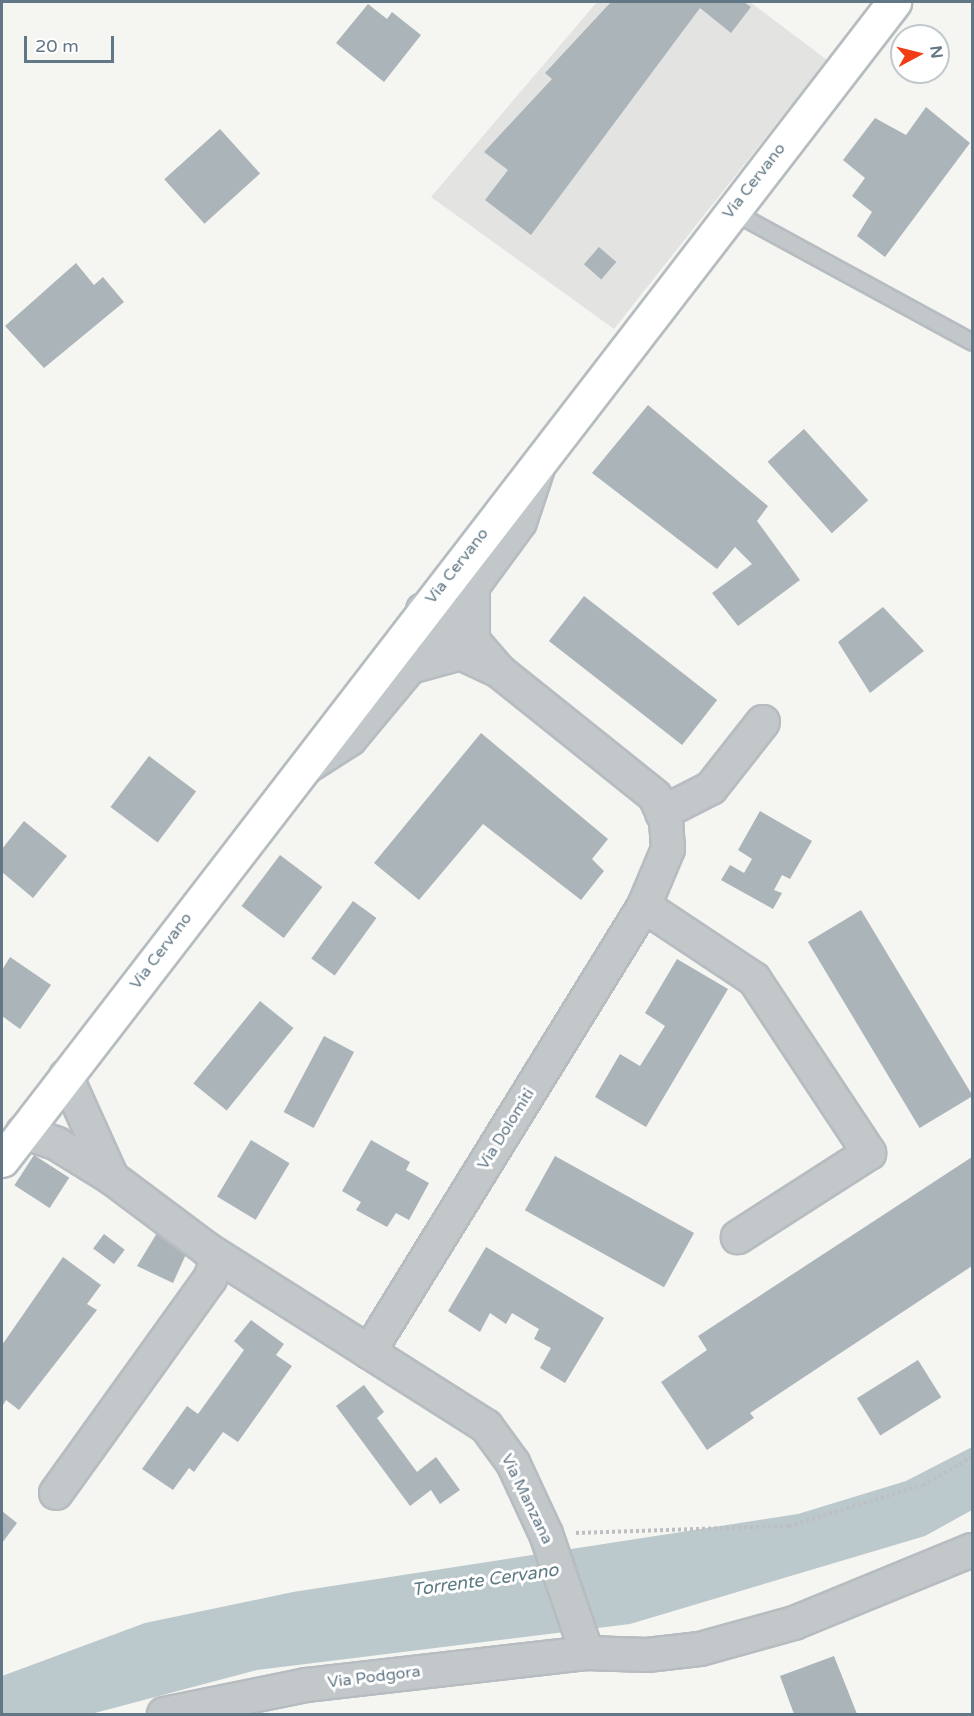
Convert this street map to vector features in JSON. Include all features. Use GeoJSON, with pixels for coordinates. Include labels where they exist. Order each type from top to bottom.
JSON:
{"type":"FeatureCollection","features":[{"type":"Feature","properties":{"kind":"main road","name":"Via Cervano"},"geometry":{"type":"LineString","coordinates":[[2,1160],[294,775],[894,2]]}},
{"type":"Feature","properties":{"kind":"street"},"geometry":{"type":"LineString","coordinates":[[294,775],[350,739],[410,667],[465,645],[473,586],[520,522],[542,455]]}},
{"type":"Feature","properties":{"kind":"street","name":"Via Dolomiti"},"geometry":{"type":"LineString","coordinates":[[369,1352],[644,906],[668,849],[662,813],[655,796],[465,645],[435,641],[423,610]]}},
{"type":"Feature","properties":{"kind":"street"},"geometry":{"type":"LineString","coordinates":[[662,813],[711,788],[763,722]]}},
{"type":"Feature","properties":{"kind":"street"},"geometry":{"type":"LineString","coordinates":[[644,906],[754,979],[869,1153],[738,1237]]}},
{"type":"Feature","properties":{"kind":"street","name":"Via Manzana"},"geometry":{"type":"LineString","coordinates":[[66,1076],[112,1178]]}},
{"type":"Feature","properties":{"kind":"street","name":"Via Manzana"},"geometry":{"type":"LineString","coordinates":[[23,1132],[57,1144],[112,1178],[218,1257],[486,1426],[513,1463],[546,1534],[582,1640]]}},
{"type":"Feature","properties":{"kind":"street"},"geometry":{"type":"LineString","coordinates":[[56,1493],[210,1279],[218,1257]]}},
{"type":"Feature","properties":{"kind":"street"},"geometry":{"type":"LineString","coordinates":[[582,1640],[647,1655],[700,1649],[805,1618],[972,1550]]}},
{"type":"Feature","properties":{"kind":"street","name":"Via Podgora"},"geometry":{"type":"LineString","coordinates":[[164,1714],[306,1685],[582,1640]]}},
{"type":"Feature","properties":{"kind":"lane"},"geometry":{"type":"LineString","coordinates":[[732,211],[972,342]]}},
{"type":"Feature","properties":{"kind":"path"},"geometry":{"type":"LineString","coordinates":[[546,1534],[789,1526],[923,1485],[972,1457]]}},
{"type":"Feature","properties":{"kind":"shaded area"},"geometry":{"type":"Polygon","coordinates":[[[597,2],[750,2],[827,60],[614,329],[431,197],[597,2]]]}},
{"type":"Feature","properties":{"kind":"water","name":"Torrente Cervano"},"geometry":{"type":"Polygon","coordinates":[[[972,1447],[972,1510],[925,1536],[630,1624],[257,1670],[91,1714],[2,1714],[2,1676],[145,1623],[293,1592],[798,1514],[906,1481],[972,1447]]]}},
{"type":"Feature","properties":{"kind":"building"},"geometry":{"type":"Polygon","coordinates":[[[611,2],[744,2],[751,7],[731,33],[700,8],[531,235],[485,200],[508,170],[484,152],[552,79],[545,73],[611,2]]]}},
{"type":"Feature","properties":{"kind":"building"},"geometry":{"type":"Polygon","coordinates":[[[368,4],[387,19],[392,12],[421,35],[384,82],[336,43],[368,4]]]}},
{"type":"Feature","properties":{"kind":"building"},"geometry":{"type":"Polygon","coordinates":[[[926,107],[970,143],[885,257],[857,236],[872,212],[852,196],[865,178],[843,160],[875,118],[906,135],[926,107]]]}},
{"type":"Feature","properties":{"kind":"building"},"geometry":{"type":"Polygon","coordinates":[[[220,129],[260,174],[204,224],[164,179],[220,129]]]}},
{"type":"Feature","properties":{"kind":"building"},"geometry":{"type":"Polygon","coordinates":[[[599,247],[616,262],[601,279],[584,264],[599,247]]]}},
{"type":"Feature","properties":{"kind":"building"},"geometry":{"type":"Polygon","coordinates":[[[76,263],[94,285],[103,277],[124,302],[44,368],[5,326],[76,263]]]}},
{"type":"Feature","properties":{"kind":"building"},"geometry":{"type":"Polygon","coordinates":[[[648,405],[768,506],[757,521],[800,580],[738,626],[712,593],[752,564],[735,547],[717,569],[592,473],[648,405]]]}},
{"type":"Feature","properties":{"kind":"building"},"geometry":{"type":"Polygon","coordinates":[[[804,429],[868,500],[832,533],[768,462],[804,429]]]}},
{"type":"Feature","properties":{"kind":"building"},"geometry":{"type":"Polygon","coordinates":[[[584,596],[717,700],[682,745],[549,641],[584,596]]]}},
{"type":"Feature","properties":{"kind":"building"},"geometry":{"type":"Polygon","coordinates":[[[883,607],[924,651],[870,693],[838,642],[883,607]]]}},
{"type":"Feature","properties":{"kind":"building"},"geometry":{"type":"Polygon","coordinates":[[[481,733],[608,839],[592,859],[604,871],[581,900],[483,824],[419,900],[374,863],[481,733]]]}},
{"type":"Feature","properties":{"kind":"building"},"geometry":{"type":"Polygon","coordinates":[[[149,756],[196,792],[158,843],[110,807],[149,756]]]}},
{"type":"Feature","properties":{"kind":"building"},"geometry":{"type":"Polygon","coordinates":[[[760,811],[812,841],[790,879],[782,875],[774,890],[782,893],[773,909],[721,880],[730,865],[744,873],[752,859],[738,850],[760,811]]]}},
{"type":"Feature","properties":{"kind":"building"},"geometry":{"type":"Polygon","coordinates":[[[24,821],[67,856],[33,898],[2,872],[2,849],[24,821]]]}},
{"type":"Feature","properties":{"kind":"building"},"geometry":{"type":"Polygon","coordinates":[[[280,855],[322,887],[284,938],[241,906],[280,855]]]}},
{"type":"Feature","properties":{"kind":"building"},"geometry":{"type":"Polygon","coordinates":[[[353,901],[376,918],[335,975],[311,958],[353,901]]]}},
{"type":"Feature","properties":{"kind":"building"},"geometry":{"type":"Polygon","coordinates":[[[861,910],[972,1095],[920,1128],[808,942],[861,910]]]}},
{"type":"Feature","properties":{"kind":"building"},"geometry":{"type":"Polygon","coordinates":[[[10,957],[51,985],[20,1029],[2,1016],[2,970],[10,957]]]}},
{"type":"Feature","properties":{"kind":"building"},"geometry":{"type":"Polygon","coordinates":[[[677,959],[728,989],[646,1127],[595,1097],[620,1054],[640,1066],[665,1026],[645,1013],[677,959]]]}},
{"type":"Feature","properties":{"kind":"building"},"geometry":{"type":"Polygon","coordinates":[[[260,1001],[293,1028],[227,1110],[193,1083],[260,1001]]]}},
{"type":"Feature","properties":{"kind":"building"},"geometry":{"type":"Polygon","coordinates":[[[324,1036],[354,1052],[314,1128],[284,1112],[324,1036]]]}},
{"type":"Feature","properties":{"kind":"building"},"geometry":{"type":"Polygon","coordinates":[[[251,1140],[290,1163],[256,1220],[217,1197],[251,1140]]]}},
{"type":"Feature","properties":{"kind":"building"},"geometry":{"type":"Polygon","coordinates":[[[371,1140],[410,1162],[406,1170],[429,1183],[409,1220],[396,1213],[387,1227],[356,1210],[361,1202],[342,1191],[371,1140]]]}},
{"type":"Feature","properties":{"kind":"building"},"geometry":{"type":"Polygon","coordinates":[[[34,1155],[69,1178],[50,1208],[14,1185],[34,1155]]]}},
{"type":"Feature","properties":{"kind":"building"},"geometry":{"type":"Polygon","coordinates":[[[555,1156],[694,1233],[664,1287],[525,1210],[555,1156]]]}},
{"type":"Feature","properties":{"kind":"building"},"geometry":{"type":"Polygon","coordinates":[[[972,1157],[972,1266],[750,1413],[754,1418],[707,1450],[661,1382],[707,1350],[698,1336],[972,1157]]]}},
{"type":"Feature","properties":{"kind":"building"},"geometry":{"type":"Polygon","coordinates":[[[157,1233],[192,1241],[173,1283],[137,1266],[157,1233]]]}},
{"type":"Feature","properties":{"kind":"building"},"geometry":{"type":"Polygon","coordinates":[[[104,1234],[125,1250],[114,1264],[93,1248],[104,1234]]]}},
{"type":"Feature","properties":{"kind":"building"},"geometry":{"type":"Polygon","coordinates":[[[486,1247],[604,1318],[565,1383],[540,1368],[551,1348],[534,1339],[539,1329],[512,1313],[506,1324],[490,1313],[480,1332],[448,1311],[486,1247]]]}},
{"type":"Feature","properties":{"kind":"building"},"geometry":{"type":"Polygon","coordinates":[[[63,1257],[101,1285],[87,1304],[97,1310],[19,1410],[6,1400],[2,1407],[2,1345],[63,1257]]]}},
{"type":"Feature","properties":{"kind":"building"},"geometry":{"type":"Polygon","coordinates":[[[251,1320],[284,1344],[276,1355],[292,1366],[238,1442],[223,1432],[194,1472],[189,1468],[173,1490],[142,1469],[187,1406],[198,1414],[244,1350],[234,1341],[251,1320]]]}},
{"type":"Feature","properties":{"kind":"building"},"geometry":{"type":"Polygon","coordinates":[[[918,1360],[941,1397],[880,1435],[857,1398],[918,1360]]]}},
{"type":"Feature","properties":{"kind":"building"},"geometry":{"type":"Polygon","coordinates":[[[364,1385],[384,1412],[377,1418],[417,1472],[436,1457],[460,1490],[440,1504],[431,1490],[410,1506],[336,1406],[364,1385]]]}},
{"type":"Feature","properties":{"kind":"building"},"geometry":{"type":"Polygon","coordinates":[[[2,1511],[17,1523],[2,1543],[2,1511]]]}},
{"type":"Feature","properties":{"kind":"building"},"geometry":{"type":"Polygon","coordinates":[[[834,1656],[857,1714],[794,1714],[780,1676],[834,1656]]]}}]}
